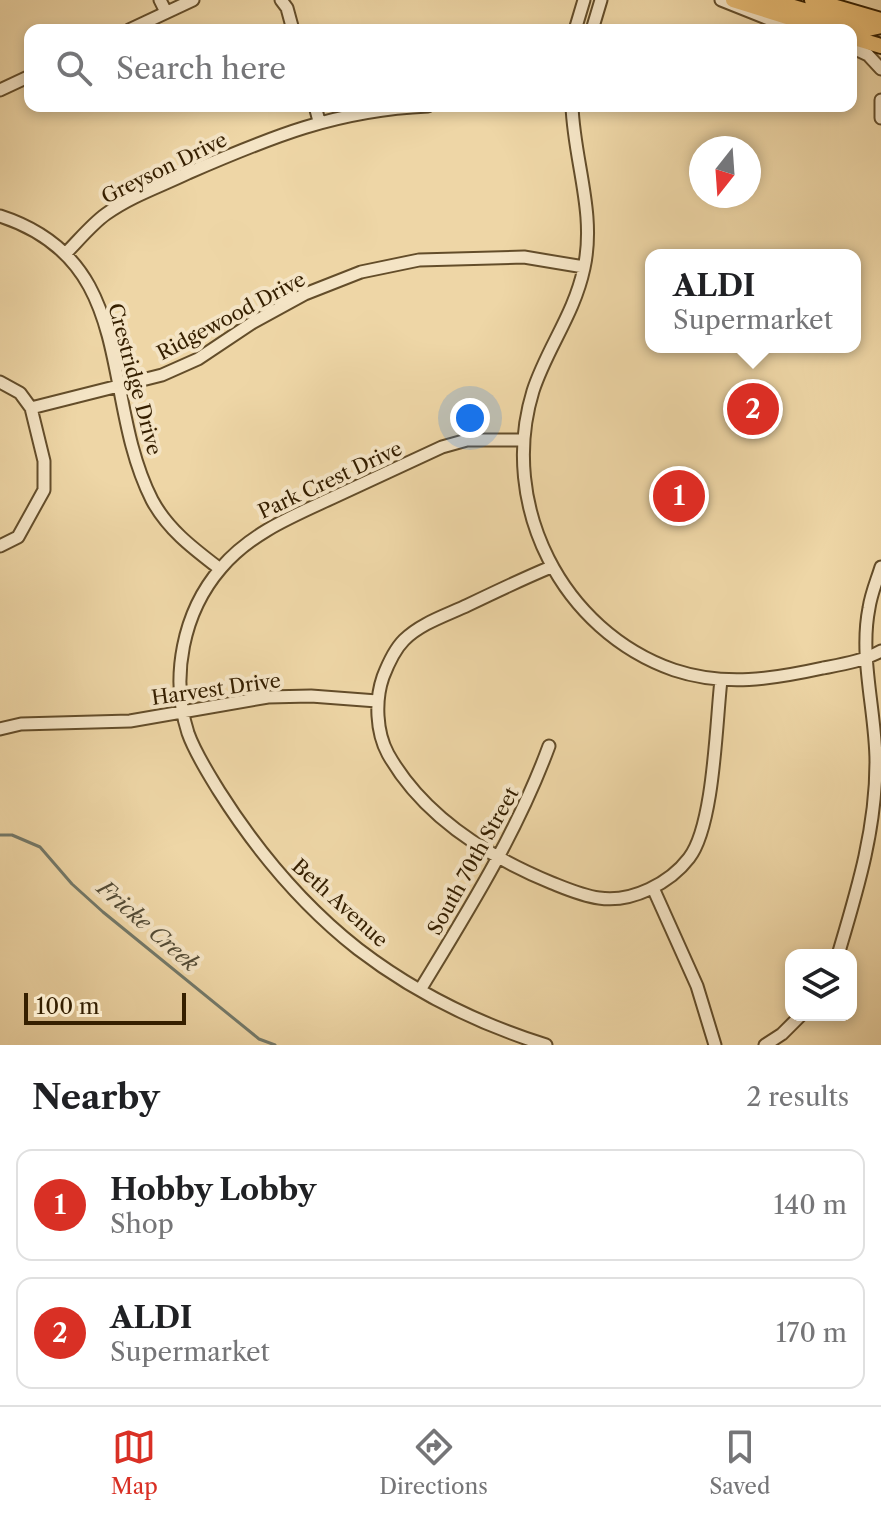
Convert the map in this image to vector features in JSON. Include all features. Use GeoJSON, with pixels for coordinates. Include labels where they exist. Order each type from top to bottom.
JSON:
{"type":"FeatureCollection","features":[{"type":"Feature","properties":{"kind":"main road"},"geometry":{"type":"LineString","coordinates":[[733,0],[810,24]]}},
{"type":"Feature","properties":{"kind":"main road"},"geometry":{"type":"LineString","coordinates":[[758,0],[780,3],[851,24]]}},
{"type":"Feature","properties":{"kind":"main road"},"geometry":{"type":"LineString","coordinates":[[812,0],[881,23]]}},
{"type":"Feature","properties":{"kind":"main road"},"geometry":{"type":"LineString","coordinates":[[857,26],[868,29],[881,23]]}},
{"type":"Feature","properties":{"kind":"main road"},"geometry":{"type":"LineString","coordinates":[[857,39],[881,46]]}},
{"type":"Feature","properties":{"kind":"street"},"geometry":{"type":"LineString","coordinates":[[160,0],[166,12]]}},
{"type":"Feature","properties":{"kind":"street"},"geometry":{"type":"LineString","coordinates":[[141,24],[193,0]]}},
{"type":"Feature","properties":{"kind":"street"},"geometry":{"type":"LineString","coordinates":[[281,0],[291,24]]}},
{"type":"Feature","properties":{"kind":"street"},"geometry":{"type":"LineString","coordinates":[[577,24],[584,0]]}},
{"type":"Feature","properties":{"kind":"street"},"geometry":{"type":"LineString","coordinates":[[594,24],[601,0]]}},
{"type":"Feature","properties":{"kind":"street"},"geometry":{"type":"LineString","coordinates":[[721,0],[781,24]]}},
{"type":"Feature","properties":{"kind":"street"},"geometry":{"type":"LineString","coordinates":[[857,50],[868,55],[881,69]]}},
{"type":"Feature","properties":{"kind":"street"},"geometry":{"type":"LineString","coordinates":[[0,90],[24,79]]}},
{"type":"Feature","properties":{"kind":"street"},"geometry":{"type":"LineString","coordinates":[[881,100],[881,118]]}},
{"type":"Feature","properties":{"kind":"street"},"geometry":{"type":"LineString","coordinates":[[317,112],[319,121]]}},
{"type":"Feature","properties":{"kind":"street","name":"Greyson Drive"},"geometry":{"type":"LineString","coordinates":[[67,252],[103,216],[128,200],[265,139],[319,121],[367,112]]}},
{"type":"Feature","properties":{"kind":"street"},"geometry":{"type":"LineString","coordinates":[[572,112],[588,222],[584,267],[569,317],[534,390],[523,440],[524,481],[532,519],[551,567],[578,606],[616,640],[651,662],[688,674],[721,680],[756,681],[867,659],[881,651]]}},
{"type":"Feature","properties":{"kind":"street","name":"Crestridge Drive"},"geometry":{"type":"LineString","coordinates":[[0,216],[40,232],[67,252],[95,295],[105,324],[141,474],[153,502],[178,537],[220,569]]}},
{"type":"Feature","properties":{"kind":"street","name":"Ridgewood Drive"},"geometry":{"type":"LineString","coordinates":[[31,408],[162,375],[198,359],[252,323],[305,294],[361,272],[419,260],[524,257],[584,267]]}},
{"type":"Feature","properties":{"kind":"street"},"geometry":{"type":"LineString","coordinates":[[0,382],[20,393],[31,408],[44,461],[44,490],[18,537],[0,546]]}},
{"type":"Feature","properties":{"kind":"street","name":"Park Crest Drive"},"geometry":{"type":"LineString","coordinates":[[183,712],[181,660],[194,611],[209,583],[244,545],[270,527],[442,447],[467,440],[523,440]]}},
{"type":"Feature","properties":{"kind":"street"},"geometry":{"type":"LineString","coordinates":[[551,567],[428,623],[404,640],[388,663],[377,701],[386,751],[402,775],[434,809],[497,859],[571,891],[600,899],[653,888],[690,857],[706,820],[721,680]]}},
{"type":"Feature","properties":{"kind":"street"},"geometry":{"type":"LineString","coordinates":[[840,949],[862,874],[875,809],[876,759],[867,659],[868,610],[881,567]]}},
{"type":"Feature","properties":{"kind":"street"},"geometry":{"type":"LineString","coordinates":[[867,659],[881,662]]}},
{"type":"Feature","properties":{"kind":"street","name":"Harvest Drive"},"geometry":{"type":"LineString","coordinates":[[0,729],[21,724],[130,721],[268,697],[311,696],[377,701]]}},
{"type":"Feature","properties":{"kind":"street","name":"Beth Avenue"},"geometry":{"type":"LineString","coordinates":[[183,712],[189,735],[207,772],[245,833],[295,892],[359,949],[420,990],[468,1016],[546,1045]]}},
{"type":"Feature","properties":{"kind":"street","name":"South 70th Street"},"geometry":{"type":"LineString","coordinates":[[420,990],[497,859],[531,794],[549,746]]}},
{"type":"Feature","properties":{"kind":"street"},"geometry":{"type":"LineString","coordinates":[[653,888],[697,986],[715,1045]]}},
{"type":"Feature","properties":{"kind":"street"},"geometry":{"type":"LineString","coordinates":[[765,1045],[795,1021]]}},
{"type":"Feature","properties":{"kind":"waterway","name":"Fricke Creek"},"geometry":{"type":"LineString","coordinates":[[0,835],[12,835],[40,847],[72,884],[103,912],[259,1039],[275,1045]]}},
{"type":"Feature","properties":{"kind":"place","name":"ALDI"},"geometry":{"type":"Point","coordinates":[753,409]}},
{"type":"Feature","properties":{"kind":"place","name":"Hobby Lobby"},"geometry":{"type":"Point","coordinates":[679,496]}}]}
